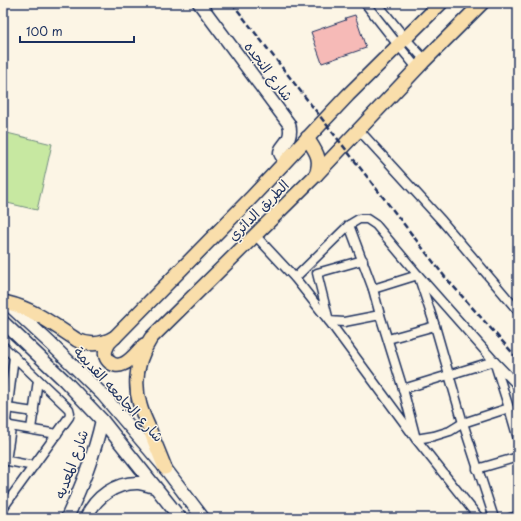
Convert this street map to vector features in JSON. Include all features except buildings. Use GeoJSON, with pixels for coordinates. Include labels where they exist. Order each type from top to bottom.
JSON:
{"type":"FeatureCollection","features":[{"type":"Feature","properties":{"kind":"main road","name":"شارع النجده"},"geometry":{"type":"LineString","coordinates":[[199,3],[289,124],[291,129],[290,136],[280,152],[285,161]]}},
{"type":"Feature","properties":{"kind":"main road","name":"الطريق الدائري"},"geometry":{"type":"LineString","coordinates":[[5,301],[30,311],[82,342],[98,344],[115,337],[252,197],[307,138],[441,3]]}},
{"type":"Feature","properties":{"kind":"main road","name":"الطريق الدائري"},"geometry":{"type":"LineString","coordinates":[[165,468],[140,407],[137,391],[137,375],[140,359],[151,338],[316,175],[421,64],[482,3]]}},
{"type":"Feature","properties":{"kind":"main road"},"geometry":{"type":"LineString","coordinates":[[307,138],[316,152],[318,160],[316,175]]}},
{"type":"Feature","properties":{"kind":"main road","name":"شارع الجامعه القديمة"},"geometry":{"type":"LineString","coordinates":[[5,301],[103,395],[165,468],[203,518]]}},
{"type":"Feature","properties":{"kind":"main road"},"geometry":{"type":"LineString","coordinates":[[3,322],[65,381],[102,420],[180,518]]}},
{"type":"Feature","properties":{"kind":"main road"},"geometry":{"type":"LineString","coordinates":[[115,337],[107,346],[105,352],[106,358],[110,363],[116,366],[127,362],[151,338]]}},
{"type":"Feature","properties":{"kind":"main road","name":"شارع المعديه"},"geometry":{"type":"LineString","coordinates":[[67,518],[88,468],[102,420]]}},
{"type":"Feature","properties":{"kind":"main road"},"geometry":{"type":"LineString","coordinates":[[86,518],[97,501],[109,491],[124,485],[140,483],[155,487]]}},
{"type":"Feature","properties":{"kind":"street"},"geometry":{"type":"LineString","coordinates":[[365,3],[421,64]]}},
{"type":"Feature","properties":{"kind":"street"},"geometry":{"type":"LineString","coordinates":[[377,3],[402,42],[421,64]]}},
{"type":"Feature","properties":{"kind":"street"},"geometry":{"type":"LineString","coordinates":[[359,130],[442,221],[518,310]]}},
{"type":"Feature","properties":{"kind":"street"},"geometry":{"type":"LineString","coordinates":[[295,278],[349,225],[358,219],[367,219],[376,226],[494,361],[518,386]]}},
{"type":"Feature","properties":{"kind":"street"},"geometry":{"type":"LineString","coordinates":[[349,225],[373,289],[403,389],[416,439]]}},
{"type":"Feature","properties":{"kind":"street"},"geometry":{"type":"LineString","coordinates":[[255,235],[295,278],[329,321],[416,439],[479,518]]}},
{"type":"Feature","properties":{"kind":"street"},"geometry":{"type":"LineString","coordinates":[[317,273],[363,260]]}},
{"type":"Feature","properties":{"kind":"street"},"geometry":{"type":"LineString","coordinates":[[309,264],[317,273],[329,321]]}},
{"type":"Feature","properties":{"kind":"street"},"geometry":{"type":"LineString","coordinates":[[373,289],[418,275]]}},
{"type":"Feature","properties":{"kind":"street"},"geometry":{"type":"LineString","coordinates":[[418,275],[435,326],[462,423],[494,518]]}},
{"type":"Feature","properties":{"kind":"street"},"geometry":{"type":"LineString","coordinates":[[329,321],[344,322],[380,315]]}},
{"type":"Feature","properties":{"kind":"street"},"geometry":{"type":"LineString","coordinates":[[388,339],[435,326]]}},
{"type":"Feature","properties":{"kind":"street"},"geometry":{"type":"LineString","coordinates":[[3,346],[70,411],[69,417],[34,466],[6,498],[3,508]]}},
{"type":"Feature","properties":{"kind":"street"},"geometry":{"type":"LineString","coordinates":[[14,356],[6,391],[6,423],[11,429],[4,460],[34,466]]}},
{"type":"Feature","properties":{"kind":"street"},"geometry":{"type":"LineString","coordinates":[[403,389],[494,361]]}},
{"type":"Feature","properties":{"kind":"street"},"geometry":{"type":"LineString","coordinates":[[494,361],[518,439]]}},
{"type":"Feature","properties":{"kind":"street"},"geometry":{"type":"LineString","coordinates":[[31,430],[38,380]]}},
{"type":"Feature","properties":{"kind":"street"},"geometry":{"type":"LineString","coordinates":[[7,408],[34,412]]}},
{"type":"Feature","properties":{"kind":"street"},"geometry":{"type":"LineString","coordinates":[[416,439],[434,436],[450,431],[462,423],[509,408]]}},
{"type":"Feature","properties":{"kind":"street"},"geometry":{"type":"LineString","coordinates":[[6,423],[31,430],[57,434]]}},
{"type":"Feature","properties":{"kind":"street"},"geometry":{"type":"LineString","coordinates":[[477,470],[518,457]]}},
{"type":"Feature","properties":{"kind":"street"},"geometry":{"type":"LineString","coordinates":[[510,518],[518,516]]}},
{"type":"Feature","properties":{"kind":"green space"},"geometry":{"type":"Polygon","coordinates":[[[3,132],[52,144],[37,210],[3,202],[3,132]]]}},
{"type":"Feature","properties":{"kind":"railway"},"geometry":{"type":"LineString","coordinates":[[232,3],[445,277],[518,359]]}}]}
